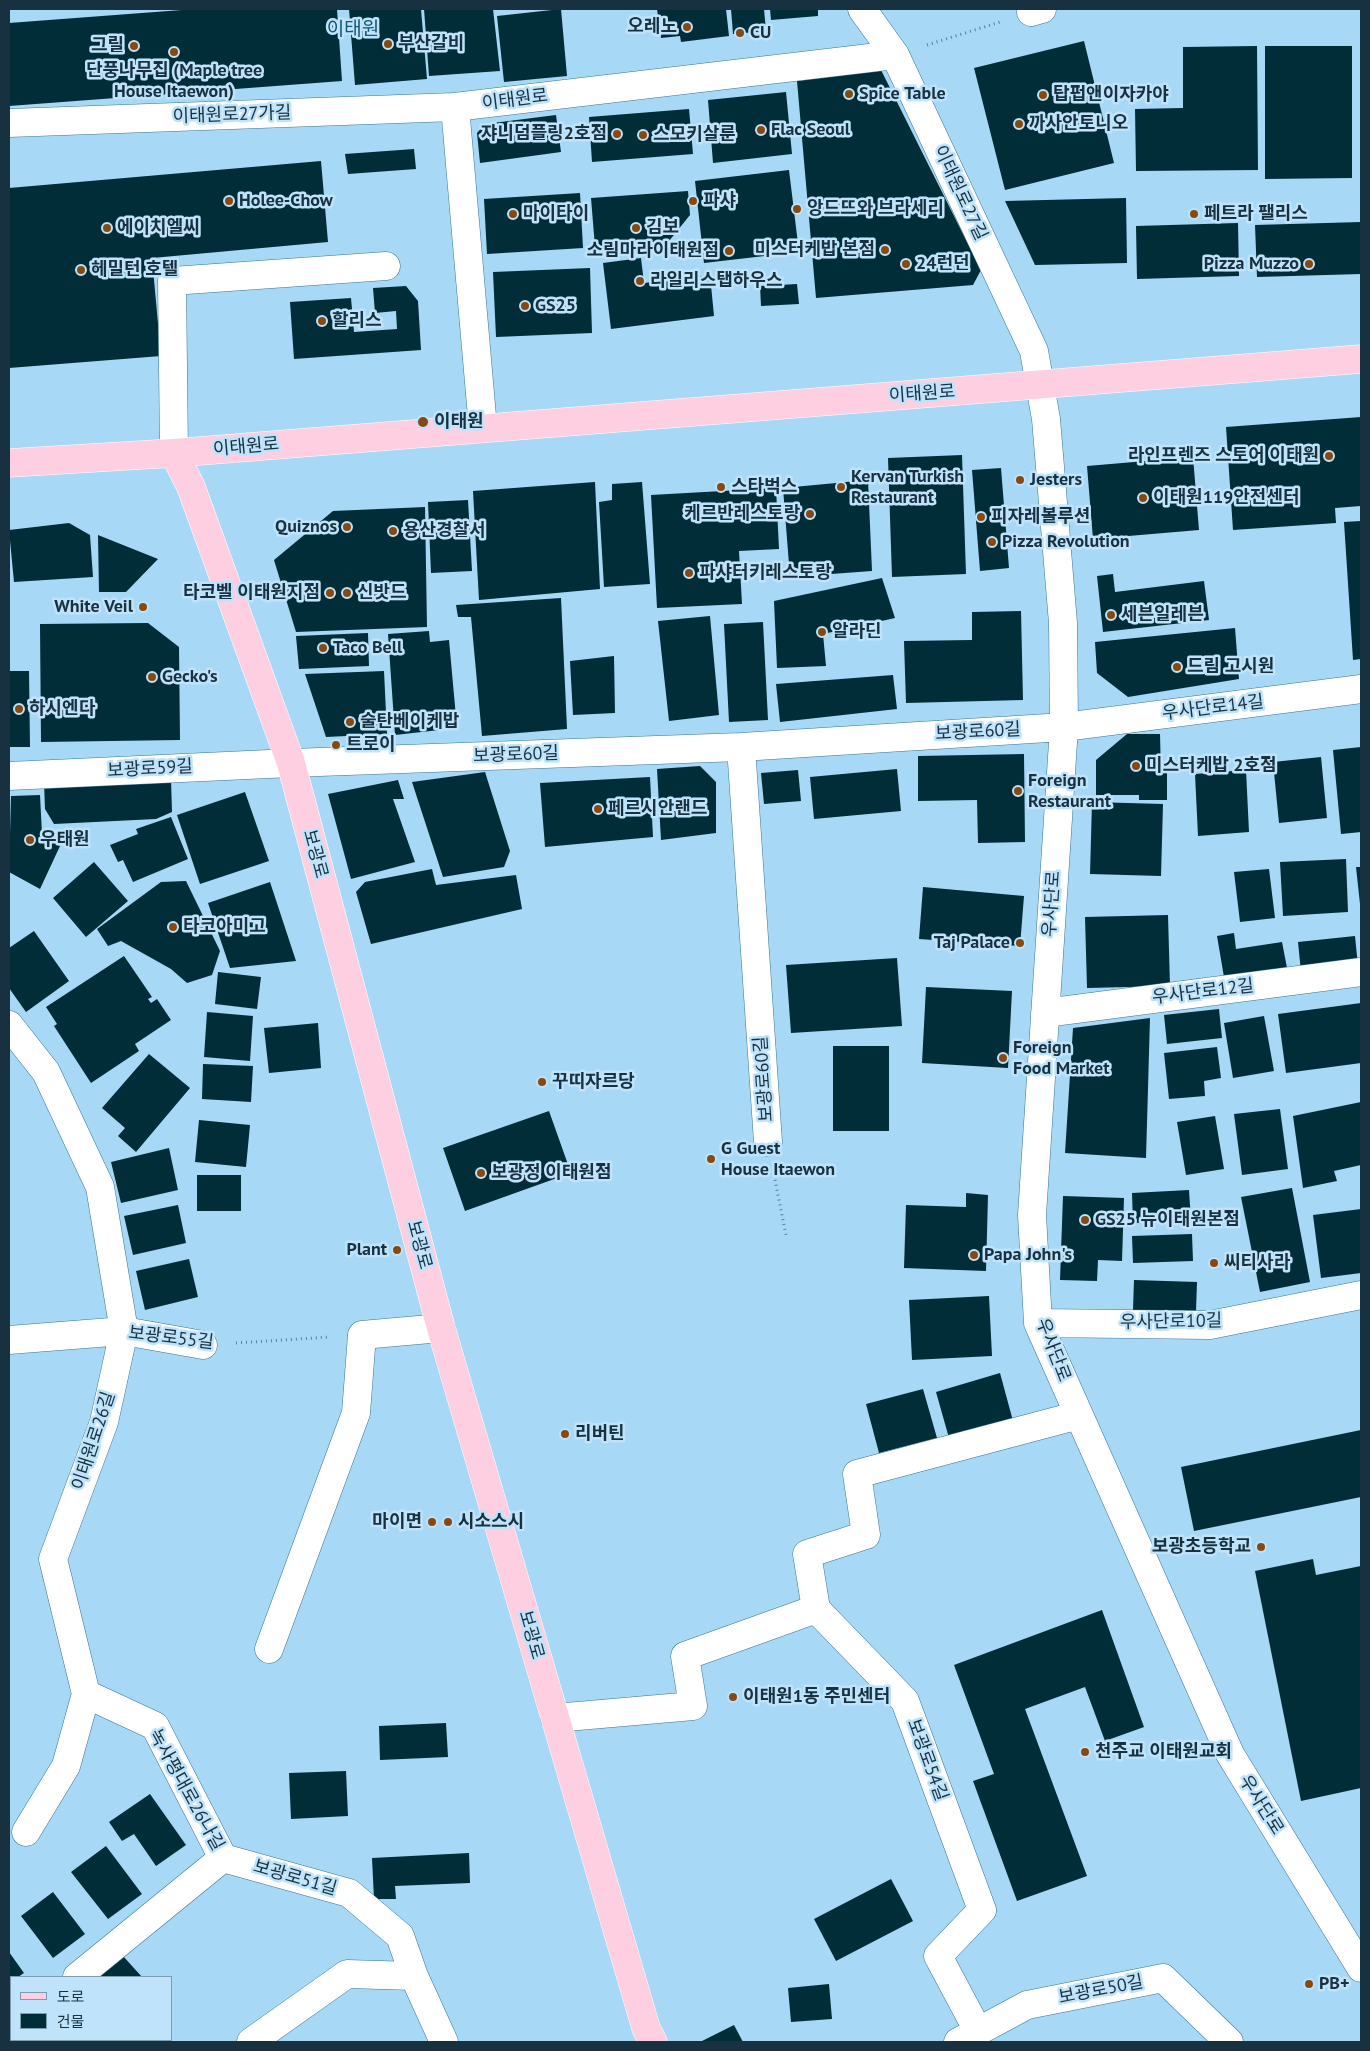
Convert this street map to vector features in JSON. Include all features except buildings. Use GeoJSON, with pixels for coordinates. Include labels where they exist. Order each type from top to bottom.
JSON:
{"type":"FeatureCollection","features":[{"type":"Feature","properties":{"kind":"main road","name":"이태원로"},"geometry":{"type":"LineString","coordinates":[[9,463],[174,453],[1361,359]]}},
{"type":"Feature","properties":{"kind":"main road","name":"보광로"},"geometry":{"type":"LineString","coordinates":[[174,453],[191,487],[291,763],[441,1328],[646,2028],[652,2042]]}},
{"type":"Feature","properties":{"kind":"street","name":"이태원로27길"},"geometry":{"type":"LineString","coordinates":[[862,9],[895,55],[1034,351],[1041,385]]}},
{"type":"Feature","properties":{"kind":"street","name":"이태원로"},"geometry":{"type":"LineString","coordinates":[[455,108],[895,55]]}},
{"type":"Feature","properties":{"kind":"street","name":"이태원로27가길"},"geometry":{"type":"LineString","coordinates":[[9,123],[455,108]]}},
{"type":"Feature","properties":{"kind":"street"},"geometry":{"type":"LineString","coordinates":[[455,108],[483,428]]}},
{"type":"Feature","properties":{"kind":"street"},"geometry":{"type":"LineString","coordinates":[[174,453],[172,281],[386,266]]}},
{"type":"Feature","properties":{"kind":"street","name":"우사단로"},"geometry":{"type":"LineString","coordinates":[[1041,385],[1046,419],[1063,624],[1064,727],[1032,1214],[1038,1323],[1230,1754],[1361,1968]]}},
{"type":"Feature","properties":{"kind":"street","name":"우사단로14길"},"geometry":{"type":"LineString","coordinates":[[1064,727],[1361,689]]}},
{"type":"Feature","properties":{"kind":"street","name":"보광로60길"},"geometry":{"type":"LineString","coordinates":[[291,763],[741,747],[1064,727]]}},
{"type":"Feature","properties":{"kind":"street","name":"보광로60길"},"geometry":{"type":"LineString","coordinates":[[741,747],[768,1142]]}},
{"type":"Feature","properties":{"kind":"street","name":"보광로59길"},"geometry":{"type":"LineString","coordinates":[[9,776],[291,763]]}},
{"type":"Feature","properties":{"kind":"street","name":"우사단로12길"},"geometry":{"type":"LineString","coordinates":[[1045,1012],[1361,972]]}},
{"type":"Feature","properties":{"kind":"street","name":"이태원로26길"},"geometry":{"type":"LineString","coordinates":[[9,1025],[46,1072],[100,1187],[124,1331],[104,1422],[53,1558],[86,1694],[66,1766],[26,1832]]}},
{"type":"Feature","properties":{"kind":"street","name":"우사단로10길"},"geometry":{"type":"LineString","coordinates":[[1038,1323],[1210,1325],[1361,1295]]}},
{"type":"Feature","properties":{"kind":"street"},"geometry":{"type":"LineString","coordinates":[[269,1649],[356,1413],[362,1335],[441,1328]]}},
{"type":"Feature","properties":{"kind":"street","name":"보광로55길"},"geometry":{"type":"LineString","coordinates":[[9,1340],[124,1331],[203,1345]]}},
{"type":"Feature","properties":{"kind":"street"},"geometry":{"type":"LineString","coordinates":[[555,1718],[693,1706],[685,1656],[816,1609],[807,1554],[866,1535],[857,1474],[1079,1415]]}},
{"type":"Feature","properties":{"kind":"street","name":"보광로54길"},"geometry":{"type":"LineString","coordinates":[[816,1609],[905,1700],[982,1910],[938,1956],[968,2037]]}},
{"type":"Feature","properties":{"kind":"street","name":"녹사평대로26나길"},"geometry":{"type":"LineString","coordinates":[[78,1976],[223,1858],[155,1726],[86,1694]]}},
{"type":"Feature","properties":{"kind":"street","name":"보광로51길"},"geometry":{"type":"LineString","coordinates":[[223,1858],[349,1893],[400,1936],[414,1976],[444,2042]]}},
{"type":"Feature","properties":{"kind":"street"},"geometry":{"type":"LineString","coordinates":[[251,2042],[347,1974],[414,1976]]}},
{"type":"Feature","properties":{"kind":"street","name":"보광로50길"},"geometry":{"type":"LineString","coordinates":[[968,2037],[1027,2005],[1163,1978],[1229,2042]]}},
{"type":"Feature","properties":{"kind":"path"},"geometry":{"type":"LineString","coordinates":[[895,55],[1037,11]]}},
{"type":"Feature","properties":{"kind":"path"},"geometry":{"type":"LineString","coordinates":[[768,1142],[786,1235]]}},
{"type":"Feature","properties":{"kind":"path","name":"보광로55길"},"geometry":{"type":"LineString","coordinates":[[203,1345],[362,1335]]}},
{"type":"Feature","properties":{"kind":"place","name":"오레노"},"geometry":{"type":"Point","coordinates":[687,27]}},
{"type":"Feature","properties":{"kind":"place","name":"CU"},"geometry":{"type":"Point","coordinates":[740,33]}},
{"type":"Feature","properties":{"kind":"place","name":"부산갈비"},"geometry":{"type":"Point","coordinates":[388,44]}},
{"type":"Feature","properties":{"kind":"place","name":"그릴"},"geometry":{"type":"Point","coordinates":[134,46]}},
{"type":"Feature","properties":{"kind":"place","name":"단풍나무집 (Maple tree House Itaewon)"},"geometry":{"type":"Point","coordinates":[174,52]}},
{"type":"Feature","properties":{"kind":"place","name":"Spice Table"},"geometry":{"type":"Point","coordinates":[849,94]}},
{"type":"Feature","properties":{"kind":"place","name":"탑펍앤이자카야"},"geometry":{"type":"Point","coordinates":[1043,95]}},
{"type":"Feature","properties":{"kind":"place","name":"까사안토니오"},"geometry":{"type":"Point","coordinates":[1019,124]}},
{"type":"Feature","properties":{"kind":"place","name":"Flac Seoul"},"geometry":{"type":"Point","coordinates":[761,130]}},
{"type":"Feature","properties":{"kind":"place","name":"쟈니덤플링2호점"},"geometry":{"type":"Point","coordinates":[617,134]}},
{"type":"Feature","properties":{"kind":"place","name":"스모키살룬"},"geometry":{"type":"Point","coordinates":[643,135]}},
{"type":"Feature","properties":{"kind":"place","name":"Holee-Chow"},"geometry":{"type":"Point","coordinates":[229,201]}},
{"type":"Feature","properties":{"kind":"place","name":"파샤"},"geometry":{"type":"Point","coordinates":[693,201]}},
{"type":"Feature","properties":{"kind":"place","name":"앙드뜨와 브라세리"},"geometry":{"type":"Point","coordinates":[797,209]}},
{"type":"Feature","properties":{"kind":"place","name":"마이타이"},"geometry":{"type":"Point","coordinates":[513,214]}},
{"type":"Feature","properties":{"kind":"place","name":"페트라 팰리스"},"geometry":{"type":"Point","coordinates":[1194,214]}},
{"type":"Feature","properties":{"kind":"place","name":"에이치엘씨"},"geometry":{"type":"Point","coordinates":[107,228]}},
{"type":"Feature","properties":{"kind":"place","name":"김보"},"geometry":{"type":"Point","coordinates":[636,228]}},
{"type":"Feature","properties":{"kind":"place","name":"미스터케밥 본점"},"geometry":{"type":"Point","coordinates":[885,250]}},
{"type":"Feature","properties":{"kind":"place","name":"소림마라이태원점"},"geometry":{"type":"Point","coordinates":[729,251]}},
{"type":"Feature","properties":{"kind":"place","name":"24런던"},"geometry":{"type":"Point","coordinates":[906,264]}},
{"type":"Feature","properties":{"kind":"place","name":"Pizza Muzzo"},"geometry":{"type":"Point","coordinates":[1309,264]}},
{"type":"Feature","properties":{"kind":"place","name":"헤밀턴 호텔"},"geometry":{"type":"Point","coordinates":[81,270]}},
{"type":"Feature","properties":{"kind":"place","name":"라일리스탭하우스"},"geometry":{"type":"Point","coordinates":[640,281]}},
{"type":"Feature","properties":{"kind":"place","name":"GS25"},"geometry":{"type":"Point","coordinates":[525,306]}},
{"type":"Feature","properties":{"kind":"place","name":"할리스"},"geometry":{"type":"Point","coordinates":[322,321]}},
{"type":"Feature","properties":{"kind":"place","name":"이태원"},"geometry":{"type":"Point","coordinates":[423,422]}},
{"type":"Feature","properties":{"kind":"place","name":"라인프렌즈 스토어 이태원"},"geometry":{"type":"Point","coordinates":[1329,456]}},
{"type":"Feature","properties":{"kind":"place","name":"Jesters"},"geometry":{"type":"Point","coordinates":[1020,480]}},
{"type":"Feature","properties":{"kind":"place","name":"스타벅스"},"geometry":{"type":"Point","coordinates":[721,487]}},
{"type":"Feature","properties":{"kind":"place","name":"Kervan Turkish Restaurant"},"geometry":{"type":"Point","coordinates":[841,487]}},
{"type":"Feature","properties":{"kind":"place","name":"이태원119안전센터"},"geometry":{"type":"Point","coordinates":[1143,498]}},
{"type":"Feature","properties":{"kind":"place","name":"케르반레스토랑"},"geometry":{"type":"Point","coordinates":[810,514]}},
{"type":"Feature","properties":{"kind":"place","name":"피자레볼루션"},"geometry":{"type":"Point","coordinates":[981,517]}},
{"type":"Feature","properties":{"kind":"place","name":"Quiznos"},"geometry":{"type":"Point","coordinates":[347,527]}},
{"type":"Feature","properties":{"kind":"place","name":"용산경찰서"},"geometry":{"type":"Point","coordinates":[393,531]}},
{"type":"Feature","properties":{"kind":"place","name":"Pizza Revolution"},"geometry":{"type":"Point","coordinates":[992,542]}},
{"type":"Feature","properties":{"kind":"place","name":"파샤터키레스토랑"},"geometry":{"type":"Point","coordinates":[689,573]}},
{"type":"Feature","properties":{"kind":"place","name":"타코벨 이태원지점"},"geometry":{"type":"Point","coordinates":[330,593]}},
{"type":"Feature","properties":{"kind":"place","name":"신밧드"},"geometry":{"type":"Point","coordinates":[347,593]}},
{"type":"Feature","properties":{"kind":"place","name":"White Veil"},"geometry":{"type":"Point","coordinates":[143,607]}},
{"type":"Feature","properties":{"kind":"place","name":"세븐일레븐"},"geometry":{"type":"Point","coordinates":[1111,615]}},
{"type":"Feature","properties":{"kind":"place","name":"알라딘"},"geometry":{"type":"Point","coordinates":[822,632]}},
{"type":"Feature","properties":{"kind":"place","name":"Taco Bell"},"geometry":{"type":"Point","coordinates":[323,648]}},
{"type":"Feature","properties":{"kind":"place","name":"드림 고시원"},"geometry":{"type":"Point","coordinates":[1177,667]}},
{"type":"Feature","properties":{"kind":"place","name":"Gecko's"},"geometry":{"type":"Point","coordinates":[152,677]}},
{"type":"Feature","properties":{"kind":"place","name":"하시엔다"},"geometry":{"type":"Point","coordinates":[19,709]}},
{"type":"Feature","properties":{"kind":"place","name":"술탄베이케밥"},"geometry":{"type":"Point","coordinates":[350,722]}},
{"type":"Feature","properties":{"kind":"place","name":"트로이"},"geometry":{"type":"Point","coordinates":[336,745]}},
{"type":"Feature","properties":{"kind":"place","name":"미스터케밥 2호점"},"geometry":{"type":"Point","coordinates":[1136,766]}},
{"type":"Feature","properties":{"kind":"place","name":"Foreign Restaurant"},"geometry":{"type":"Point","coordinates":[1018,791]}},
{"type":"Feature","properties":{"kind":"place","name":"페르시안랜드"},"geometry":{"type":"Point","coordinates":[598,809]}},
{"type":"Feature","properties":{"kind":"place","name":"우태원"},"geometry":{"type":"Point","coordinates":[30,840]}},
{"type":"Feature","properties":{"kind":"place","name":"타코아미고"},"geometry":{"type":"Point","coordinates":[173,927]}},
{"type":"Feature","properties":{"kind":"place","name":"Taj Palace"},"geometry":{"type":"Point","coordinates":[1020,943]}},
{"type":"Feature","properties":{"kind":"place","name":"Foreign Food Market"},"geometry":{"type":"Point","coordinates":[1003,1058]}},
{"type":"Feature","properties":{"kind":"place","name":"꾸띠자르당"},"geometry":{"type":"Point","coordinates":[542,1082]}},
{"type":"Feature","properties":{"kind":"place","name":"G Guest House Itaewon"},"geometry":{"type":"Point","coordinates":[711,1159]}},
{"type":"Feature","properties":{"kind":"place","name":"보광정 이태원점"},"geometry":{"type":"Point","coordinates":[481,1173]}},
{"type":"Feature","properties":{"kind":"place","name":"GS25 뉴이태원본점"},"geometry":{"type":"Point","coordinates":[1085,1220]}},
{"type":"Feature","properties":{"kind":"place","name":"Plant"},"geometry":{"type":"Point","coordinates":[397,1250]}},
{"type":"Feature","properties":{"kind":"place","name":"Papa John's"},"geometry":{"type":"Point","coordinates":[974,1255]}},
{"type":"Feature","properties":{"kind":"place","name":"씨티사라"},"geometry":{"type":"Point","coordinates":[1214,1263]}},
{"type":"Feature","properties":{"kind":"place","name":"리버틴"},"geometry":{"type":"Point","coordinates":[565,1434]}},
{"type":"Feature","properties":{"kind":"place","name":"마이면"},"geometry":{"type":"Point","coordinates":[432,1522]}},
{"type":"Feature","properties":{"kind":"place","name":"시소스시"},"geometry":{"type":"Point","coordinates":[448,1522]}},
{"type":"Feature","properties":{"kind":"place","name":"보광초등학교"},"geometry":{"type":"Point","coordinates":[1261,1547]}},
{"type":"Feature","properties":{"kind":"place","name":"이태원1동 주민센터"},"geometry":{"type":"Point","coordinates":[733,1697]}},
{"type":"Feature","properties":{"kind":"place","name":"천주교 이태원교회"},"geometry":{"type":"Point","coordinates":[1085,1752]}},
{"type":"Feature","properties":{"kind":"place","name":"PB+"},"geometry":{"type":"Point","coordinates":[1309,1984]}},
{"type":"Feature","properties":{"kind":"district","name":"이태원"},"geometry":{"type":"Point","coordinates":[353,30]}}]}
